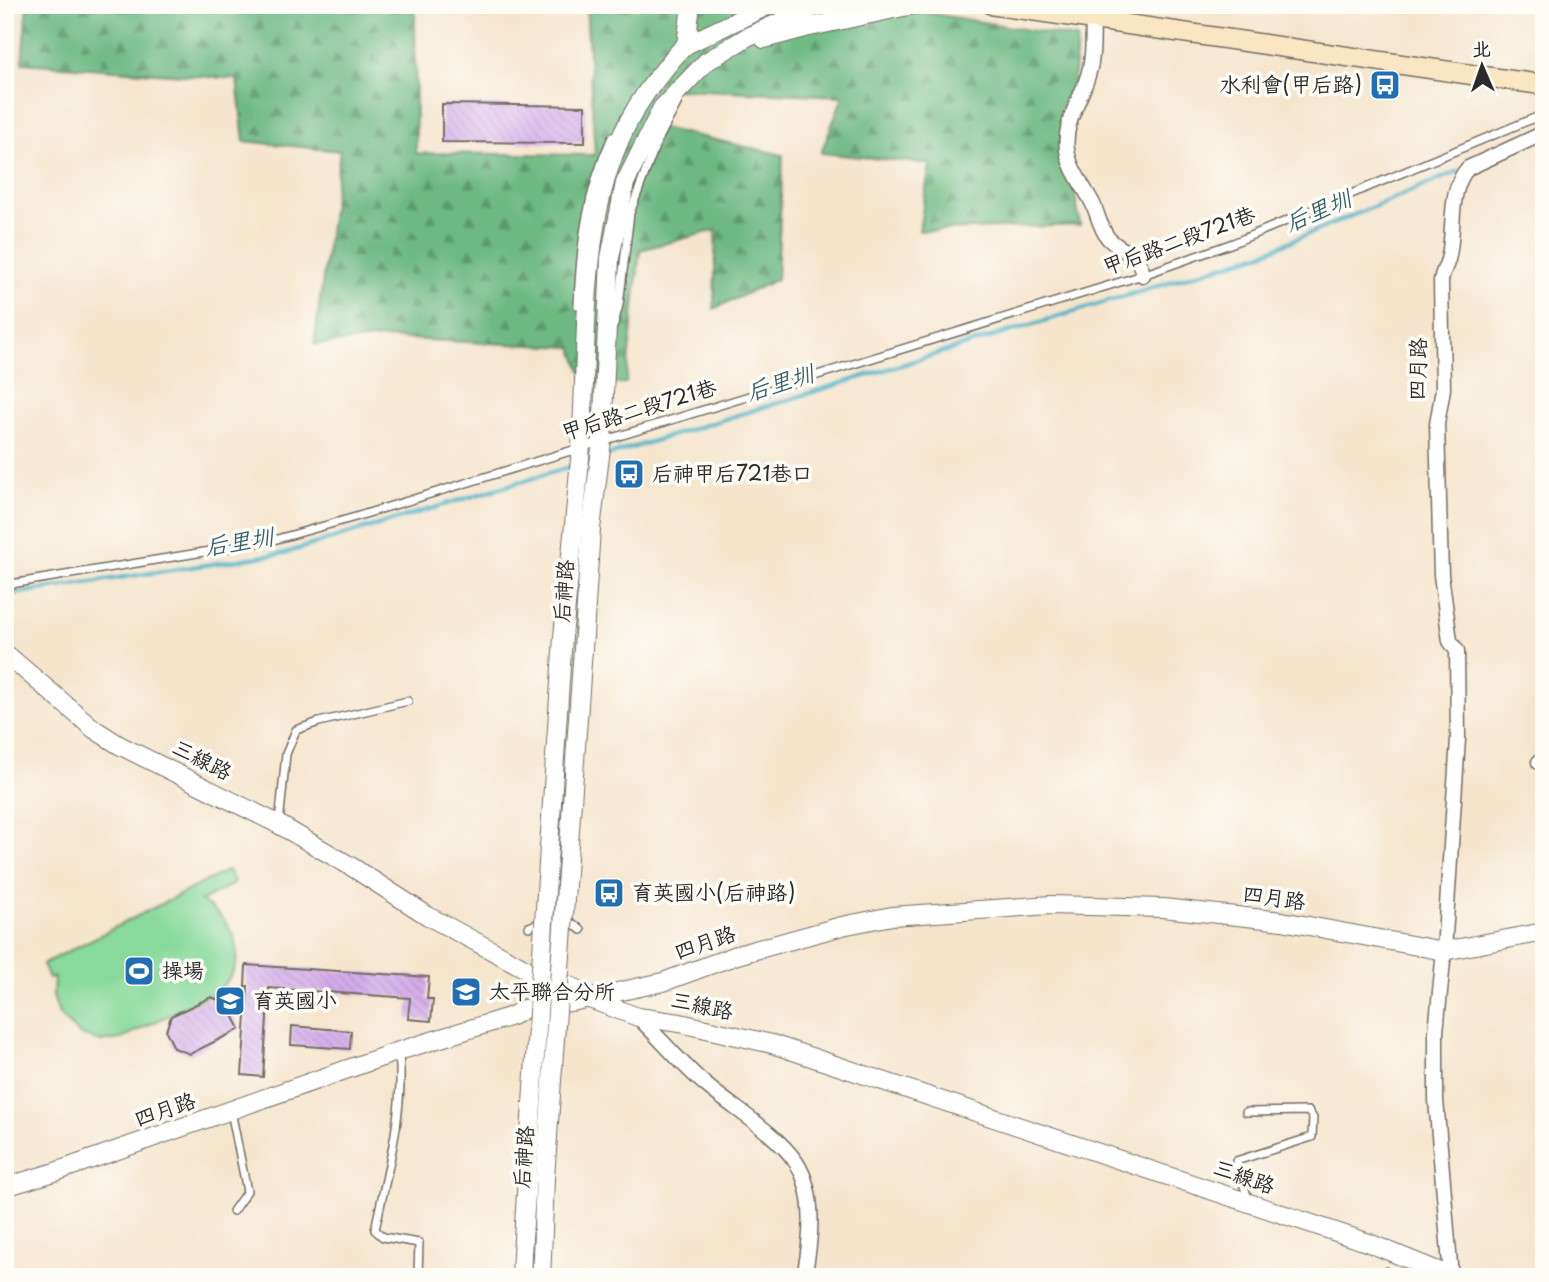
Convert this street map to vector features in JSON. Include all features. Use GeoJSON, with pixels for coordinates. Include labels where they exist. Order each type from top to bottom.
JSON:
{"type":"FeatureCollection","features":[{"type":"Feature","properties":{"kind":"main road"},"geometry":{"type":"LineString","coordinates":[[992,5],[1544,85]]}},
{"type":"Feature","properties":{"kind":"street"},"geometry":{"type":"LineString","coordinates":[[686,45],[690,13],[687,5]]}},
{"type":"Feature","properties":{"kind":"street","name":"后神路"},"geometry":{"type":"LineString","coordinates":[[521,1277],[563,637],[581,446],[590,257],[604,184],[629,119],[676,53],[686,45],[769,5]]}},
{"type":"Feature","properties":{"kind":"street","name":"后神路"},"geometry":{"type":"LineString","coordinates":[[541,1277],[545,1178],[591,529],[602,440],[610,258],[625,183],[662,108],[706,62],[747,37],[819,5]]}},
{"type":"Feature","properties":{"kind":"street"},"geometry":{"type":"LineString","coordinates":[[727,50],[805,28],[914,5]]}},
{"type":"Feature","properties":{"kind":"street"},"geometry":{"type":"LineString","coordinates":[[1093,20],[1090,68],[1067,128],[1067,152],[1104,232],[1121,250],[1141,262],[1143,275]]}},
{"type":"Feature","properties":{"kind":"street","name":"四月路"},"geometry":{"type":"LineString","coordinates":[[1451,1277],[1436,1086],[1436,1031],[1458,739],[1457,652],[1450,642],[1441,575],[1437,491],[1437,424],[1443,389],[1441,281],[1449,257],[1457,186],[1462,174],[1468,168],[1544,133]]}},
{"type":"Feature","properties":{"kind":"street","name":"三線路"},"geometry":{"type":"LineString","coordinates":[[5,653],[94,729],[119,745],[278,824],[428,916],[528,970],[577,989],[587,998],[638,1017],[680,1023],[772,1044],[1249,1203],[1415,1260],[1451,1277]]}},
{"type":"Feature","properties":{"kind":"street","name":"四月路"},"geometry":{"type":"LineString","coordinates":[[5,1187],[55,1172],[399,1051],[512,1016],[524,1009],[663,982],[737,955],[842,926],[892,916],[1051,905],[1163,908],[1282,921],[1444,951],[1544,932]]}},
{"type":"Feature","properties":{"kind":"street"},"geometry":{"type":"LineString","coordinates":[[638,1017],[705,1084],[780,1144],[795,1161],[804,1176],[808,1194],[810,1246],[804,1277]]}},
{"type":"Feature","properties":{"kind":"lane","name":"甲后路二段721巷"},"geometry":{"type":"LineString","coordinates":[[5,585],[270,541],[1143,275],[1213,251],[1544,114]]}},
{"type":"Feature","properties":{"kind":"lane"},"geometry":{"type":"LineString","coordinates":[[278,824],[286,754],[296,730],[408,701]]}},
{"type":"Feature","properties":{"kind":"lane"},"geometry":{"type":"LineString","coordinates":[[529,928],[553,918],[569,919],[581,930]]}},
{"type":"Feature","properties":{"kind":"lane"},"geometry":{"type":"LineString","coordinates":[[399,1051],[401,1074],[393,1139],[375,1230],[383,1237],[419,1243],[418,1275]]}},
{"type":"Feature","properties":{"kind":"lane"},"geometry":{"type":"LineString","coordinates":[[231,1111],[247,1191],[233,1211]]}},
{"type":"Feature","properties":{"kind":"lane"},"geometry":{"type":"LineString","coordinates":[[1246,1112],[1308,1111],[1313,1118],[1312,1137],[1236,1161],[1249,1203]]}},
{"type":"Feature","properties":{"kind":"path"},"geometry":{"type":"LineString","coordinates":[[1354,1277],[1415,1260]]}},
{"type":"Feature","properties":{"kind":"green space"},"geometry":{"type":"Polygon","coordinates":[[[27,5],[402,5],[415,12],[416,153],[595,155],[586,5],[868,5],[1077,38],[1068,152],[1080,225],[919,231],[930,164],[821,153],[843,96],[657,88],[648,125],[783,155],[777,279],[714,309],[716,230],[640,250],[626,383],[586,384],[572,347],[384,338],[314,345],[340,151],[244,141],[237,79],[22,63],[27,5]]]}},
{"type":"Feature","properties":{"kind":"green space"},"geometry":{"type":"Polygon","coordinates":[[[228,870],[235,883],[201,901],[224,921],[236,944],[234,969],[226,982],[214,993],[120,1039],[101,1042],[79,1034],[65,1021],[59,1014],[53,996],[54,977],[49,979],[43,964],[228,870]]]}},
{"type":"Feature","properties":{"kind":"building"},"geometry":{"type":"Polygon","coordinates":[[[442,104],[585,106],[585,143],[442,142],[442,104]]]}},
{"type":"Feature","properties":{"kind":"building"},"geometry":{"type":"Polygon","coordinates":[[[246,965],[429,977],[427,999],[433,999],[431,1021],[408,1019],[410,998],[269,988],[263,1077],[242,1075],[248,986],[245,986],[246,965]]]}},
{"type":"Feature","properties":{"kind":"building"},"geometry":{"type":"Polygon","coordinates":[[[211,997],[227,1003],[240,1029],[190,1054],[174,1048],[166,1031],[171,1016],[211,997]]]}},
{"type":"Feature","properties":{"kind":"building"},"geometry":{"type":"Polygon","coordinates":[[[292,1026],[351,1031],[350,1049],[291,1045],[292,1026]]]}},
{"type":"Feature","properties":{"kind":"waterway","name":"后里圳"},"geometry":{"type":"LineString","coordinates":[[605,456],[1258,255],[1459,171]]}},
{"type":"Feature","properties":{"kind":"waterway","name":"后里圳"},"geometry":{"type":"LineString","coordinates":[[5,595],[285,553],[576,465]]}},
{"type":"Feature","properties":{"kind":"place","name":"水利會(甲后路)"},"geometry":{"type":"Point","coordinates":[1385,85]}},
{"type":"Feature","properties":{"kind":"place","name":"后神甲后721巷口"},"geometry":{"type":"Point","coordinates":[629,474]}},
{"type":"Feature","properties":{"kind":"place","name":"育英國小(后神路)"},"geometry":{"type":"Point","coordinates":[609,893]}},
{"type":"Feature","properties":{"kind":"place","name":"操場"},"geometry":{"type":"Point","coordinates":[139,971]}},
{"type":"Feature","properties":{"kind":"place","name":"太平聯合分所"},"geometry":{"type":"Point","coordinates":[466,992]}},
{"type":"Feature","properties":{"kind":"place","name":"育英國小"},"geometry":{"type":"Point","coordinates":[230,1001]}}]}
